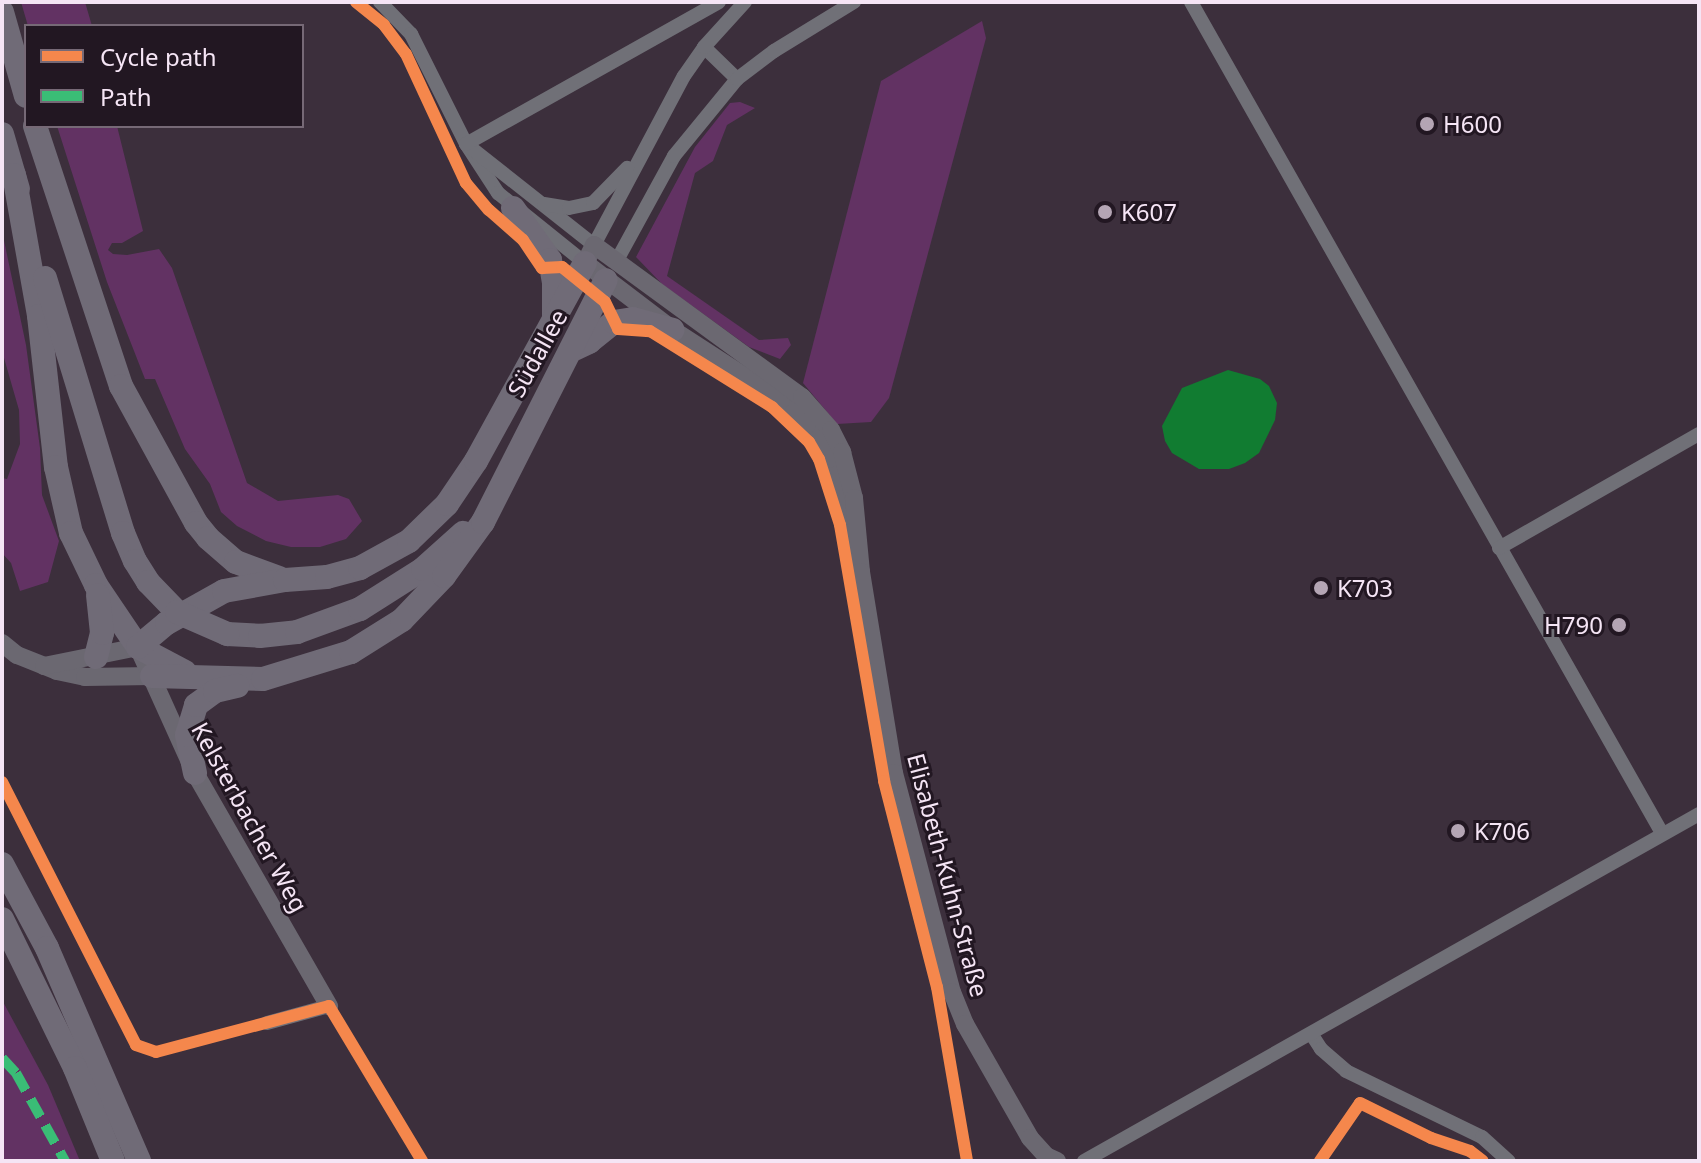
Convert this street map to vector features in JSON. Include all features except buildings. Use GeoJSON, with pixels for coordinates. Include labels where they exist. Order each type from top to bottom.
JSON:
{"type":"FeatureCollection","features":[{"type":"Feature","properties":{"kind":"highway"},"geometry":{"type":"LineString","coordinates":[[2,12],[24,89]]}},
{"type":"Feature","properties":{"kind":"highway"},"geometry":{"type":"LineString","coordinates":[[36,128],[121,386],[196,523],[236,562],[285,580]]}},
{"type":"Feature","properties":{"kind":"highway"},"geometry":{"type":"LineString","coordinates":[[2,134],[123,533],[148,582],[177,612],[227,634],[260,636],[297,632],[360,609],[423,569],[466,530],[497,496]]}},
{"type":"Feature","properties":{"kind":"highway"},"geometry":{"type":"LineString","coordinates":[[14,175],[39,316],[62,506],[96,585],[138,647],[191,673]]}},
{"type":"Feature","properties":{"kind":"highway"},"geometry":{"type":"LineString","coordinates":[[513,208],[536,237],[553,268],[554,322]]}},
{"type":"Feature","properties":{"kind":"highway","name":"Südallee"},"geometry":{"type":"LineString","coordinates":[[138,647],[197,605],[224,591],[285,580],[327,577],[374,563],[394,552],[431,522],[476,461],[589,254]]}},
{"type":"Feature","properties":{"kind":"highway","name":"Südallee"},"geometry":{"type":"LineString","coordinates":[[497,496],[611,271]]}},
{"type":"Feature","properties":{"kind":"highway"},"geometry":{"type":"LineString","coordinates":[[572,350],[589,342],[614,322],[633,319],[673,330]]}},
{"type":"Feature","properties":{"kind":"highway"},"geometry":{"type":"LineString","coordinates":[[195,773],[187,735],[196,705],[215,691],[351,652],[387,632],[444,576],[483,522],[497,496]]}},
{"type":"Feature","properties":{"kind":"highway"},"geometry":{"type":"LineString","coordinates":[[96,585],[103,624],[96,657]]}},
{"type":"Feature","properties":{"kind":"highway"},"geometry":{"type":"LineString","coordinates":[[191,673],[174,654],[175,634],[197,605]]}},
{"type":"Feature","properties":{"kind":"highway"},"geometry":{"type":"LineString","coordinates":[[152,676],[191,673],[263,679]]}},
{"type":"Feature","properties":{"kind":"highway"},"geometry":{"type":"LineString","coordinates":[[2,864],[47,948],[139,1161]]}},
{"type":"Feature","properties":{"kind":"highway"},"geometry":{"type":"LineString","coordinates":[[2,919],[75,1068],[113,1161]]}},
{"type":"Feature","properties":{"kind":"street"},"geometry":{"type":"LineString","coordinates":[[380,2],[411,34],[483,173],[513,208],[589,254]]}},
{"type":"Feature","properties":{"kind":"street"},"geometry":{"type":"LineString","coordinates":[[466,144],[719,2]]}},
{"type":"Feature","properties":{"kind":"street","name":"Südallee"},"geometry":{"type":"LineString","coordinates":[[589,254],[704,47],[745,2]]}},
{"type":"Feature","properties":{"kind":"street","name":"Südallee"},"geometry":{"type":"LineString","coordinates":[[611,271],[674,156],[737,79],[766,56],[854,2]]}},
{"type":"Feature","properties":{"kind":"street"},"geometry":{"type":"LineString","coordinates":[[1191,2],[1662,833]]}},
{"type":"Feature","properties":{"kind":"street"},"geometry":{"type":"LineString","coordinates":[[704,47],[737,79]]}},
{"type":"Feature","properties":{"kind":"street"},"geometry":{"type":"LineString","coordinates":[[539,203],[569,208],[593,203],[648,143],[674,156]]}},
{"type":"Feature","properties":{"kind":"street"},"geometry":{"type":"LineString","coordinates":[[466,144],[539,203],[589,254]]}},
{"type":"Feature","properties":{"kind":"street","name":"Elisabeth-Kuhn-Straße"},"geometry":{"type":"LineString","coordinates":[[589,254],[791,388],[822,418],[847,464],[894,773],[952,992],[965,1024],[1030,1138],[1046,1156],[1057,1161]]}},
{"type":"Feature","properties":{"kind":"street","name":"Elisabeth-Kuhn-Straße"},"geometry":{"type":"LineString","coordinates":[[611,271],[673,330],[759,385],[807,425],[829,459],[861,572]]}},
{"type":"Feature","properties":{"kind":"street"},"geometry":{"type":"LineString","coordinates":[[1499,548],[1699,434]]}},
{"type":"Feature","properties":{"kind":"street"},"geometry":{"type":"LineString","coordinates":[[2,643],[17,655],[85,677],[152,676]]}},
{"type":"Feature","properties":{"kind":"street"},"geometry":{"type":"LineString","coordinates":[[44,666],[138,647]]}},
{"type":"Feature","properties":{"kind":"street","name":"Kelsterbacher Weg"},"geometry":{"type":"LineString","coordinates":[[138,647],[195,773],[329,1006]]}},
{"type":"Feature","properties":{"kind":"street"},"geometry":{"type":"LineString","coordinates":[[1084,1161],[1699,814]]}},
{"type":"Feature","properties":{"kind":"street"},"geometry":{"type":"LineString","coordinates":[[267,1023],[329,1006]]}},
{"type":"Feature","properties":{"kind":"street"},"geometry":{"type":"LineString","coordinates":[[1312,1035],[1321,1049],[1346,1071],[1482,1137],[1509,1161]]}},
{"type":"Feature","properties":{"kind":"shaded area"},"geometry":{"type":"Polygon","coordinates":[[[21,2],[85,2],[91,24],[27,24],[21,2]]]}},
{"type":"Feature","properties":{"kind":"shaded area"},"geometry":{"type":"Polygon","coordinates":[[[982,21],[986,38],[889,398],[871,422],[837,424],[803,383],[881,81],[982,21]]]}},
{"type":"Feature","properties":{"kind":"shaded area"},"geometry":{"type":"Polygon","coordinates":[[[740,102],[755,108],[727,125],[713,161],[695,173],[667,276],[759,340],[788,338],[791,345],[780,359],[749,347],[662,284],[636,257],[695,147],[730,103],[740,102]]]}},
{"type":"Feature","properties":{"kind":"shaded area"},"geometry":{"type":"Polygon","coordinates":[[[58,128],[117,128],[143,231],[122,243],[112,243],[108,250],[113,254],[127,255],[159,249],[172,268],[247,483],[278,501],[338,495],[349,499],[362,521],[346,539],[320,547],[291,547],[266,541],[237,526],[221,512],[210,484],[185,449],[155,379],[145,379],[107,282],[58,128]]]}},
{"type":"Feature","properties":{"kind":"shaded area"},"geometry":{"type":"Polygon","coordinates":[[[2,231],[26,345],[40,448],[42,495],[59,541],[48,582],[20,591],[11,563],[2,553],[2,478],[7,479],[20,444],[19,410],[2,351],[2,231]]]}},
{"type":"Feature","properties":{"kind":"shaded area"},"geometry":{"type":"Polygon","coordinates":[[[1228,370],[1260,379],[1269,386],[1277,403],[1275,420],[1259,453],[1245,463],[1229,469],[1199,469],[1172,453],[1162,426],[1182,388],[1228,370]]]}},
{"type":"Feature","properties":{"kind":"shaded area"},"geometry":{"type":"Polygon","coordinates":[[[2,1000],[48,1085],[80,1161],[2,1161],[2,1000]]]}},
{"type":"Feature","properties":{"kind":"marked path"},"geometry":{"type":"LineString","coordinates":[[2,1058],[16,1073],[65,1161]]}},
{"type":"Feature","properties":{"kind":"cycle path"},"geometry":{"type":"LineString","coordinates":[[356,2],[384,25],[406,54],[466,183],[489,210],[523,240],[542,268],[562,267],[605,302],[618,329],[650,331],[772,407],[809,442],[819,459],[840,525],[884,781],[937,987],[967,1161]]}},
{"type":"Feature","properties":{"kind":"cycle path"},"geometry":{"type":"LineString","coordinates":[[2,782],[136,1045],[156,1052],[329,1006],[422,1161]]}},
{"type":"Feature","properties":{"kind":"cycle path"},"geometry":{"type":"LineString","coordinates":[[1320,1161],[1360,1103],[1431,1138],[1470,1151],[1483,1161]]}},
{"type":"Feature","properties":{"kind":"place","name":"H600"},"geometry":{"type":"Point","coordinates":[1427,124]}},
{"type":"Feature","properties":{"kind":"place","name":"K607"},"geometry":{"type":"Point","coordinates":[1105,212]}},
{"type":"Feature","properties":{"kind":"place","name":"K703"},"geometry":{"type":"Point","coordinates":[1321,588]}},
{"type":"Feature","properties":{"kind":"place","name":"H790"},"geometry":{"type":"Point","coordinates":[1619,625]}},
{"type":"Feature","properties":{"kind":"place","name":"K706"},"geometry":{"type":"Point","coordinates":[1458,831]}}]}
